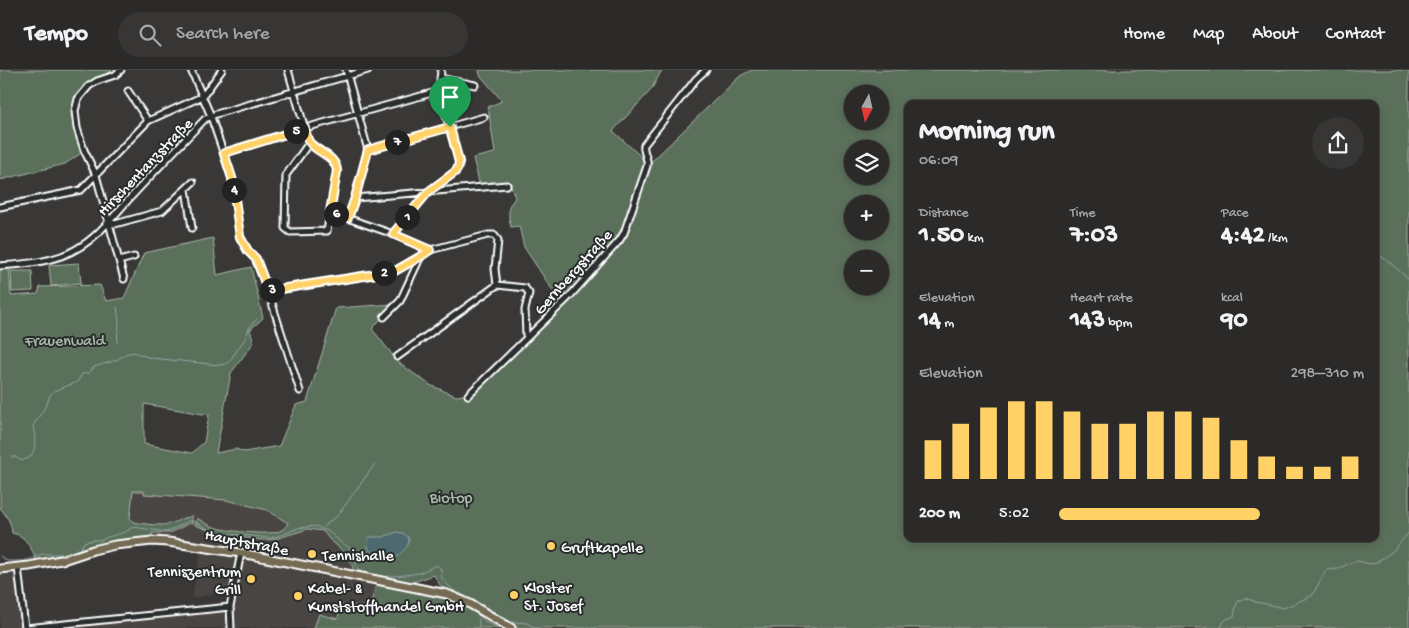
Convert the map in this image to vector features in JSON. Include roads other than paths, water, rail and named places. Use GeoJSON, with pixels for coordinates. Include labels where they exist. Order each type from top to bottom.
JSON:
{"type":"FeatureCollection","features":[{"type":"Feature","properties":{"kind":"main road","name":"Hauptstraße"},"geometry":{"type":"LineString","coordinates":[[0,569],[66,559],[115,545],[152,541],[180,543],[241,553],[447,594],[470,604],[511,628]]}},
{"type":"Feature","properties":{"kind":"street"},"geometry":{"type":"LineString","coordinates":[[121,70],[115,75],[89,86],[78,100],[75,111],[77,128],[84,150],[96,175],[124,279]]}},
{"type":"Feature","properties":{"kind":"street"},"geometry":{"type":"LineString","coordinates":[[191,70],[211,116],[232,178],[240,237],[248,251],[256,259],[300,392]]}},
{"type":"Feature","properties":{"kind":"street"},"geometry":{"type":"LineString","coordinates":[[0,207],[77,192],[148,121],[203,96],[222,70]]}},
{"type":"Feature","properties":{"kind":"street"},"geometry":{"type":"LineString","coordinates":[[288,70],[309,143],[337,165],[327,231],[290,232],[285,228],[286,175],[309,143]]}},
{"type":"Feature","properties":{"kind":"street","name":"Hirschentanzstraße"},"geometry":{"type":"LineString","coordinates":[[0,266],[33,263],[56,257],[86,243],[205,119],[347,73],[368,70]]}},
{"type":"Feature","properties":{"kind":"street"},"geometry":{"type":"LineString","coordinates":[[393,234],[428,192],[458,168],[459,162],[439,91],[441,70]]}},
{"type":"Feature","properties":{"kind":"street","name":"Gernbergstraße"},"geometry":{"type":"LineString","coordinates":[[468,395],[569,297],[622,237],[648,164],[643,149],[644,145],[696,79],[706,70]]}},
{"type":"Feature","properties":{"kind":"street"},"geometry":{"type":"LineString","coordinates":[[347,73],[368,150],[348,218]]}},
{"type":"Feature","properties":{"kind":"street"},"geometry":{"type":"LineString","coordinates":[[440,78],[475,85]]}},
{"type":"Feature","properties":{"kind":"street"},"geometry":{"type":"LineString","coordinates":[[128,91],[148,121]]}},
{"type":"Feature","properties":{"kind":"street"},"geometry":{"type":"LineString","coordinates":[[224,153],[305,128],[439,91]]}},
{"type":"Feature","properties":{"kind":"street"},"geometry":{"type":"LineString","coordinates":[[368,150],[484,117]]}},
{"type":"Feature","properties":{"kind":"street"},"geometry":{"type":"LineString","coordinates":[[108,222],[115,224],[162,211],[192,182]]}},
{"type":"Feature","properties":{"kind":"street"},"geometry":{"type":"LineString","coordinates":[[355,198],[507,185]]}},
{"type":"Feature","properties":{"kind":"street"},"geometry":{"type":"LineString","coordinates":[[186,189],[192,228]]}},
{"type":"Feature","properties":{"kind":"street"},"geometry":{"type":"LineString","coordinates":[[330,212],[393,234],[430,250]]}},
{"type":"Feature","properties":{"kind":"street"},"geometry":{"type":"LineString","coordinates":[[268,291],[395,271],[430,250],[488,235],[494,235],[498,240],[495,269],[497,285]]}},
{"type":"Feature","properties":{"kind":"street"},"geometry":{"type":"LineString","coordinates":[[118,261],[134,257]]}},
{"type":"Feature","properties":{"kind":"street"},"geometry":{"type":"LineString","coordinates":[[384,317],[400,302],[420,257]]}},
{"type":"Feature","properties":{"kind":"street"},"geometry":{"type":"LineString","coordinates":[[397,356],[497,285],[522,288],[528,291],[529,296],[525,314],[526,335],[528,337]]}},
{"type":"Feature","properties":{"kind":"street"},"geometry":{"type":"LineString","coordinates":[[230,628],[230,607],[241,553]]}},
{"type":"Feature","properties":{"kind":"street"},"geometry":{"type":"LineString","coordinates":[[18,567],[25,628],[230,607]]}},
{"type":"Feature","properties":{"kind":"water"},"geometry":{"type":"Polygon","coordinates":[[[397,532],[403,533],[409,538],[406,548],[400,554],[392,559],[382,559],[373,554],[367,542],[369,537],[383,537],[397,532]]]}},
{"type":"Feature","properties":{"kind":"waterway"},"geometry":{"type":"LineString","coordinates":[[1379,255],[1409,280]]}},
{"type":"Feature","properties":{"kind":"waterway"},"geometry":{"type":"LineString","coordinates":[[117,307],[119,323],[117,343]]}},
{"type":"Feature","properties":{"kind":"waterway"},"geometry":{"type":"LineString","coordinates":[[12,457],[16,457],[21,461],[32,455],[35,443],[33,426],[47,404],[50,395],[54,391],[77,382],[82,374],[89,373],[94,367],[117,360],[133,352],[151,358],[226,364],[257,319]]}},
{"type":"Feature","properties":{"kind":"waterway"},"geometry":{"type":"LineString","coordinates":[[323,527],[338,515],[375,464]]}},
{"type":"Feature","properties":{"kind":"waterway"},"geometry":{"type":"LineString","coordinates":[[0,556],[7,561],[24,561],[42,554],[67,554],[80,549],[84,542],[102,540],[125,532],[133,527],[167,532],[191,520],[214,532],[271,538],[298,528],[315,526],[328,531],[354,551],[357,567],[363,573],[378,576],[406,575],[419,573],[437,565],[441,569],[442,579],[453,590],[511,622],[527,623],[536,628]]}},
{"type":"Feature","properties":{"kind":"waterway"},"geometry":{"type":"LineString","coordinates":[[1312,596],[1326,570],[1338,569],[1358,561],[1370,564],[1376,563],[1394,550],[1409,532]]}},
{"type":"Feature","properties":{"kind":"waterway"},"geometry":{"type":"LineString","coordinates":[[1221,628],[1224,621],[1234,616],[1238,601],[1243,599],[1246,598],[1284,608],[1311,596]]}},
{"type":"Feature","properties":{"kind":"waterway"},"geometry":{"type":"LineString","coordinates":[[479,619],[479,628]]}},
{"type":"Feature","properties":{"kind":"place","name":"Gruftkapelle"},"geometry":{"type":"Point","coordinates":[551,546]}},
{"type":"Feature","properties":{"kind":"place","name":"Tennishalle"},"geometry":{"type":"Point","coordinates":[312,554]}},
{"type":"Feature","properties":{"kind":"place","name":"Tenniszentrum Grill"},"geometry":{"type":"Point","coordinates":[251,579]}},
{"type":"Feature","properties":{"kind":"place","name":"Kloster St. Josef"},"geometry":{"type":"Point","coordinates":[514,595]}},
{"type":"Feature","properties":{"kind":"place","name":"Kabel- & Kunststoffhandel GmbH"},"geometry":{"type":"Point","coordinates":[298,596]}},
{"type":"Feature","properties":{"kind":"park label","name":"Frauenwald"},"geometry":{"type":"Point","coordinates":[65,339]}},
{"type":"Feature","properties":{"kind":"park label","name":"Biotop"},"geometry":{"type":"Point","coordinates":[451,496]}}]}
